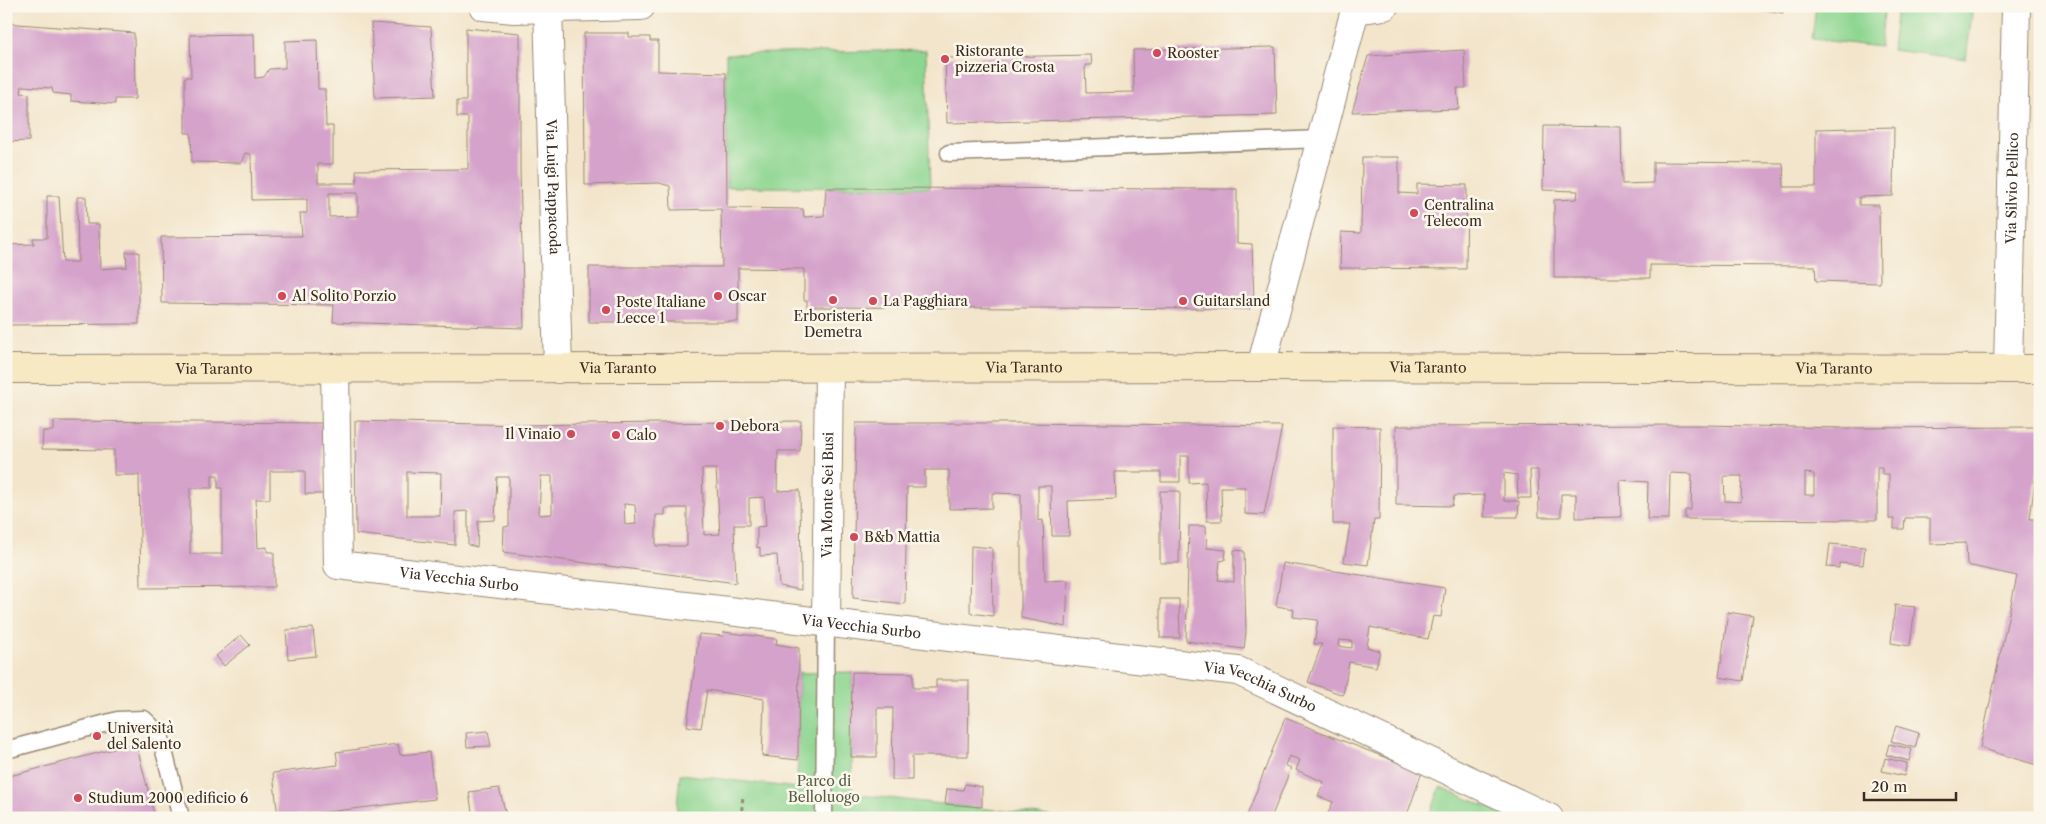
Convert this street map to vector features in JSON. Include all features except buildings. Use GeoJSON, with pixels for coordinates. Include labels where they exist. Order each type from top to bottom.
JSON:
{"type":"FeatureCollection","features":[{"type":"Feature","properties":{"kind":"main road","name":"Via Taranto"},"geometry":{"type":"LineString","coordinates":[[6,369],[1261,367],[2040,369]]}},
{"type":"Feature","properties":{"kind":"street"},"geometry":{"type":"LineString","coordinates":[[483,6],[514,9],[641,6]]}},
{"type":"Feature","properties":{"kind":"street"},"geometry":{"type":"LineString","coordinates":[[1261,367],[1321,139],[1347,8],[1384,6]]}},
{"type":"Feature","properties":{"kind":"street","name":"Via Silvio Pellico"},"geometry":{"type":"LineString","coordinates":[[2008,369],[2016,6]]}},
{"type":"Feature","properties":{"kind":"street","name":"Via Luigi Pappacoda"},"geometry":{"type":"LineString","coordinates":[[548,7],[558,369]]}},
{"type":"Feature","properties":{"kind":"street","name":"Via Vecchia Surbo"},"geometry":{"type":"LineString","coordinates":[[335,368],[338,565],[1238,671],[1515,811],[1549,818]]}},
{"type":"Feature","properties":{"kind":"street","name":"Via Monte Sei Busi"},"geometry":{"type":"LineString","coordinates":[[826,623],[829,368]]}},
{"type":"Feature","properties":{"kind":"lane"},"geometry":{"type":"LineString","coordinates":[[949,153],[1321,139]]}},
{"type":"Feature","properties":{"kind":"lane"},"geometry":{"type":"LineString","coordinates":[[824,818],[826,623]]}},
{"type":"Feature","properties":{"kind":"lane"},"geometry":{"type":"LineString","coordinates":[[6,750],[118,720],[144,719],[160,735],[182,818]]}},
{"type":"Feature","properties":{"kind":"path"},"geometry":{"type":"LineString","coordinates":[[741,818],[743,795]]}},
{"type":"Feature","properties":{"kind":"green space"},"geometry":{"type":"Polygon","coordinates":[[[1816,6],[1885,6],[1880,47],[1812,39],[1816,6]]]}},
{"type":"Feature","properties":{"kind":"green space"},"geometry":{"type":"Polygon","coordinates":[[[1897,6],[1973,6],[1966,59],[1892,50],[1897,6]]]}},
{"type":"Feature","properties":{"kind":"green space"},"geometry":{"type":"Polygon","coordinates":[[[926,50],[930,188],[727,187],[726,54],[926,50]]]}},
{"type":"Feature","properties":{"kind":"green space","name":"Parco di Belloluogo"},"geometry":{"type":"Polygon","coordinates":[[[852,672],[852,794],[1067,818],[676,818],[680,774],[797,788],[799,673],[852,672]]]}},
{"type":"Feature","properties":{"kind":"green space"},"geometry":{"type":"Polygon","coordinates":[[[1440,787],[1511,817],[1513,818],[1429,818],[1440,787]]]}},
{"type":"Feature","properties":{"kind":"place","name":"Rooster"},"geometry":{"type":"Point","coordinates":[1157,53]}},
{"type":"Feature","properties":{"kind":"place","name":"Ristorante pizzeria Crosta"},"geometry":{"type":"Point","coordinates":[945,59]}},
{"type":"Feature","properties":{"kind":"place","name":"Centralina Telecom"},"geometry":{"type":"Point","coordinates":[1414,213]}},
{"type":"Feature","properties":{"kind":"place","name":"Al Solito Porzio"},"geometry":{"type":"Point","coordinates":[282,296]}},
{"type":"Feature","properties":{"kind":"place","name":"Oscar"},"geometry":{"type":"Point","coordinates":[718,296]}},
{"type":"Feature","properties":{"kind":"place","name":"Erboristeria Demetra"},"geometry":{"type":"Point","coordinates":[833,300]}},
{"type":"Feature","properties":{"kind":"place","name":"La Pagghiara"},"geometry":{"type":"Point","coordinates":[873,301]}},
{"type":"Feature","properties":{"kind":"place","name":"Guitarsland"},"geometry":{"type":"Point","coordinates":[1183,301]}},
{"type":"Feature","properties":{"kind":"place","name":"Poste Italiane Lecce 1"},"geometry":{"type":"Point","coordinates":[606,310]}},
{"type":"Feature","properties":{"kind":"place","name":"Debora"},"geometry":{"type":"Point","coordinates":[720,426]}},
{"type":"Feature","properties":{"kind":"place","name":"Il Vinaio"},"geometry":{"type":"Point","coordinates":[571,434]}},
{"type":"Feature","properties":{"kind":"place","name":"Calo"},"geometry":{"type":"Point","coordinates":[616,435]}},
{"type":"Feature","properties":{"kind":"place","name":"B&b Mattia"},"geometry":{"type":"Point","coordinates":[854,537]}},
{"type":"Feature","properties":{"kind":"place","name":"Università del Salento"},"geometry":{"type":"Point","coordinates":[97,736]}},
{"type":"Feature","properties":{"kind":"place","name":"Studium 2000 edificio 6"},"geometry":{"type":"Point","coordinates":[78,798]}}]}
